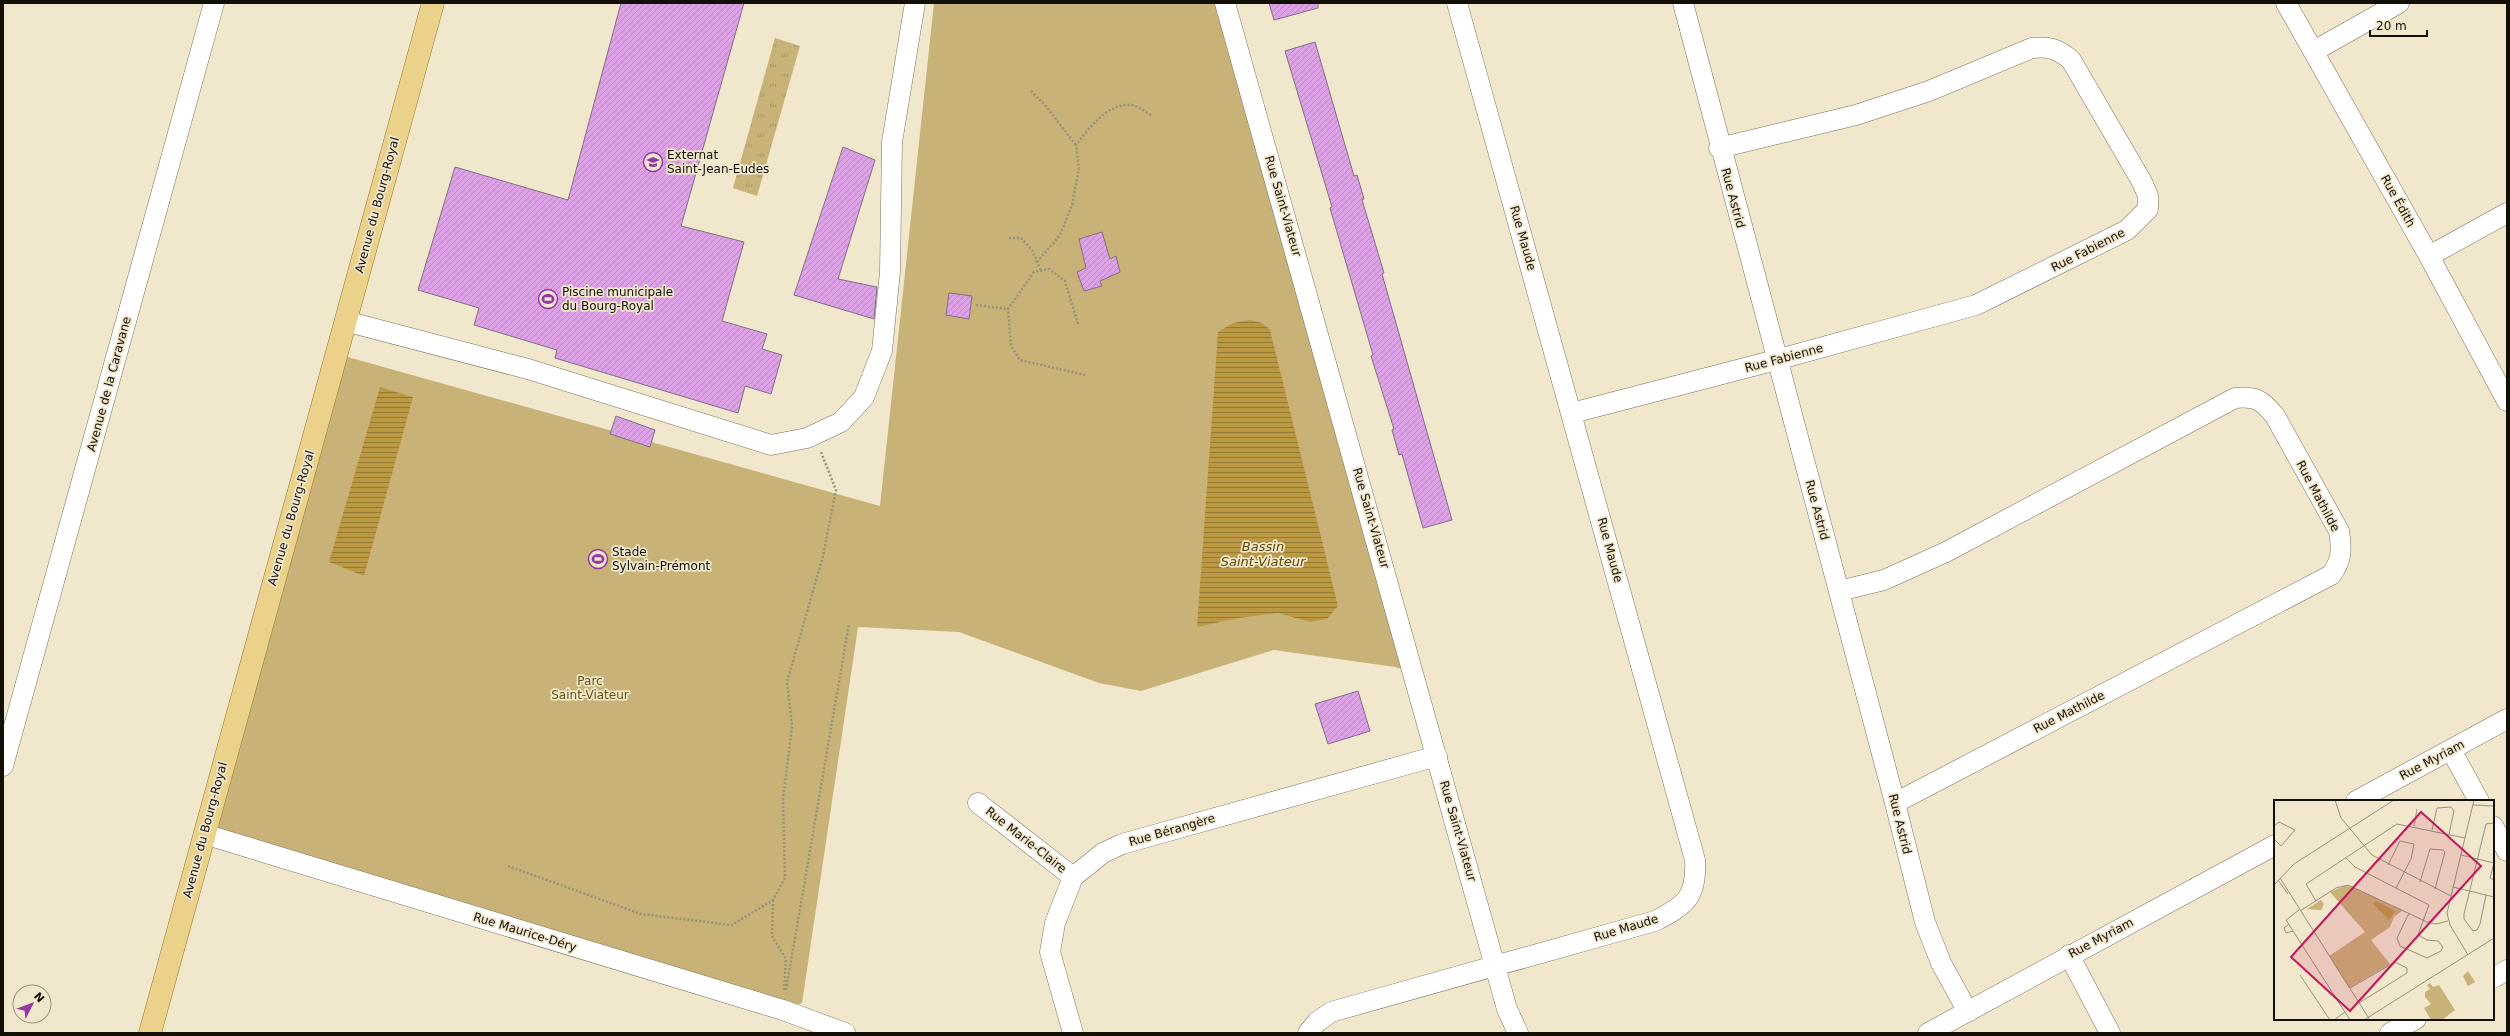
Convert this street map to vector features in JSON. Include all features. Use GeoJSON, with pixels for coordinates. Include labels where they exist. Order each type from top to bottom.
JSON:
{"type":"FeatureCollection","features":[{"type":"Feature","properties":{"kind":"main road","name":"Avenue du Bourg-Royal"},"geometry":{"type":"LineString","coordinates":[[150,1033],[433,3]]}},
{"type":"Feature","properties":{"kind":"street","name":"Avenue de la Caravane"},"geometry":{"type":"LineString","coordinates":[[3,766],[214,3]]}},
{"type":"Feature","properties":{"kind":"street"},"geometry":{"type":"LineString","coordinates":[[345,321],[528,369],[771,445],[814,435],[840,422],[864,397],[882,350],[890,272],[892,142],[915,3]]}},
{"type":"Feature","properties":{"kind":"street","name":"Rue Saint-Viateur"},"geometry":{"type":"LineString","coordinates":[[1225,3],[1496,965],[1507,1009],[1518,1033]]}},
{"type":"Feature","properties":{"kind":"street","name":"Rue Maude"},"geometry":{"type":"LineString","coordinates":[[1457,3],[1695,860],[1696,879],[1690,895],[1676,910],[1655,921],[1496,965]]}},
{"type":"Feature","properties":{"kind":"street","name":"Rue Astrid"},"geometry":{"type":"LineString","coordinates":[[1683,3],[1776,360],[1895,803],[1925,922],[1941,963],[1968,1012]]}},
{"type":"Feature","properties":{"kind":"street","name":"Rue Édith"},"geometry":{"type":"LineString","coordinates":[[2286,3],[2429,256],[2507,401]]}},
{"type":"Feature","properties":{"kind":"street"},"geometry":{"type":"LineString","coordinates":[[2314,51],[2399,3]]}},
{"type":"Feature","properties":{"kind":"street","name":"Rue Fabienne"},"geometry":{"type":"LineString","coordinates":[[1572,413],[1776,360],[1976,305],[2127,230],[2148,209],[2148,196],[2071,60],[2060,50],[2046,46],[2032,48],[1929,91],[1856,115],[1720,148]]}},
{"type":"Feature","properties":{"kind":"street"},"geometry":{"type":"LineString","coordinates":[[2429,256],[2507,213]]}},
{"type":"Feature","properties":{"kind":"street","name":"Rue Mathilde"},"geometry":{"type":"LineString","coordinates":[[1839,591],[1884,580],[1946,552],[2235,398],[2249,397],[2264,402],[2271,411],[2338,531],[2342,550],[2339,564],[2330,575],[1895,803]]}},
{"type":"Feature","properties":{"kind":"street","name":"Rue Myriam"},"geometry":{"type":"LineString","coordinates":[[2358,800],[2507,719]]}},
{"type":"Feature","properties":{"kind":"street"},"geometry":{"type":"LineString","coordinates":[[2451,750],[2478,800]]}},
{"type":"Feature","properties":{"kind":"street","name":"Rue Bérangère"},"geometry":{"type":"LineString","coordinates":[[1073,1033],[1050,952],[1055,923],[1073,877],[1103,853],[1122,844],[1437,756]]}},
{"type":"Feature","properties":{"kind":"street","name":"Rue Marie-Claire"},"geometry":{"type":"LineString","coordinates":[[978,803],[1073,877]]}},
{"type":"Feature","properties":{"kind":"street"},"geometry":{"type":"LineString","coordinates":[[2494,828],[2507,851]]}},
{"type":"Feature","properties":{"kind":"street","name":"Rue Maurice-Déry"},"geometry":{"type":"LineString","coordinates":[[204,834],[783,1010],[844,1033]]}},
{"type":"Feature","properties":{"kind":"street","name":"Rue Myriam"},"geometry":{"type":"LineString","coordinates":[[1928,1033],[2069,955],[2274,846]]}},
{"type":"Feature","properties":{"kind":"street"},"geometry":{"type":"LineString","coordinates":[[2069,955],[2110,1033]]}},
{"type":"Feature","properties":{"kind":"street"},"geometry":{"type":"LineString","coordinates":[[1308,1033],[1317,1022],[1331,1012],[1496,965]]}},
{"type":"Feature","properties":{"kind":"street"},"geometry":{"type":"LineString","coordinates":[[2494,977],[2507,970]]}},
{"type":"Feature","properties":{"kind":"street"},"geometry":{"type":"LineString","coordinates":[[2390,1033],[2414,1020]]}},
{"type":"Feature","properties":{"kind":"path"},"geometry":{"type":"LineString","coordinates":[[1031,91],[1044,104],[1076,145],[1079,168],[1072,205],[1060,235],[1037,262]]}},
{"type":"Feature","properties":{"kind":"path"},"geometry":{"type":"LineString","coordinates":[[1076,145],[1092,123],[1111,110],[1132,105],[1151,115]]}},
{"type":"Feature","properties":{"kind":"path"},"geometry":{"type":"LineString","coordinates":[[1009,238],[1021,238],[1032,250],[1041,271]]}},
{"type":"Feature","properties":{"kind":"path"},"geometry":{"type":"LineString","coordinates":[[1078,324],[1065,281],[1049,269],[1034,272],[1008,309],[1011,346],[1020,360],[1085,375]]}},
{"type":"Feature","properties":{"kind":"path"},"geometry":{"type":"LineString","coordinates":[[976,305],[1008,309]]}},
{"type":"Feature","properties":{"kind":"path"},"geometry":{"type":"LineString","coordinates":[[783,1010],[786,959],[772,936],[774,900],[786,878],[783,799],[792,726],[787,682],[823,556],[836,490],[814,435]]}},
{"type":"Feature","properties":{"kind":"path"},"geometry":{"type":"LineString","coordinates":[[783,1010],[850,624]]}},
{"type":"Feature","properties":{"kind":"path"},"geometry":{"type":"LineString","coordinates":[[508,866],[648,914],[732,925],[774,900]]}},
{"type":"Feature","properties":{"kind":"green space","name":"Parc Saint-Viateur"},"geometry":{"type":"Polygon","coordinates":[[[934,3],[1225,3],[1414,673],[1395,667],[1274,650],[1141,691],[1099,683],[959,632],[858,627],[802,1003],[783,1010],[204,834],[337,354],[880,506],[934,3]]]}},
{"type":"Feature","properties":{"kind":"green space"},"geometry":{"type":"Polygon","coordinates":[[[775,38],[800,46],[757,196],[733,188],[775,38]]]}},
{"type":"Feature","properties":{"kind":"water","name":"Bassin Saint-Viateur"},"geometry":{"type":"Polygon","coordinates":[[[1250,320],[1262,323],[1270,330],[1338,606],[1327,619],[1310,622],[1278,613],[1238,618],[1197,627],[1218,332],[1233,323],[1250,320]]]}},
{"type":"Feature","properties":{"kind":"water"},"geometry":{"type":"Polygon","coordinates":[[[380,387],[413,397],[364,576],[329,562],[380,387]]]}},
{"type":"Feature","properties":{"kind":"building"},"geometry":{"type":"Polygon","coordinates":[[[621,3],[744,3],[681,226],[744,242],[722,321],[767,334],[762,349],[782,355],[771,394],[745,386],[738,413],[555,358],[557,350],[474,325],[479,308],[418,290],[455,167],[568,200],[621,3]]]}},
{"type":"Feature","properties":{"kind":"building"},"geometry":{"type":"Polygon","coordinates":[[[1269,3],[1318,3],[1318,8],[1274,20],[1269,3]]]}},
{"type":"Feature","properties":{"kind":"building"},"geometry":{"type":"Polygon","coordinates":[[[1315,42],[1354,176],[1357,175],[1364,199],[1362,200],[1384,273],[1382,274],[1452,520],[1423,528],[1402,454],[1399,455],[1392,430],[1394,429],[1371,356],[1373,355],[1330,208],[1332,207],[1285,51],[1315,42]]]}},
{"type":"Feature","properties":{"kind":"building"},"geometry":{"type":"Polygon","coordinates":[[[843,147],[875,160],[838,279],[877,287],[874,319],[794,295],[843,147]]]}},
{"type":"Feature","properties":{"kind":"building"},"geometry":{"type":"Polygon","coordinates":[[[1102,232],[1110,259],[1116,256],[1120,272],[1100,281],[1102,286],[1084,291],[1077,272],[1086,268],[1079,239],[1102,232]]]}},
{"type":"Feature","properties":{"kind":"building"},"geometry":{"type":"Polygon","coordinates":[[[949,293],[972,296],[969,319],[946,315],[949,293]]]}},
{"type":"Feature","properties":{"kind":"building"},"geometry":{"type":"Polygon","coordinates":[[[616,416],[655,430],[650,447],[610,434],[616,416]]]}},
{"type":"Feature","properties":{"kind":"building"},"geometry":{"type":"Polygon","coordinates":[[[1358,691],[1370,731],[1328,744],[1315,704],[1358,691]]]}},
{"type":"Feature","properties":{"kind":"place","name":"Externat Saint-Jean-Eudes"},"geometry":{"type":"Point","coordinates":[653,162]}},
{"type":"Feature","properties":{"kind":"place","name":"Piscine municipale du Bourg-Royal"},"geometry":{"type":"Point","coordinates":[548,299]}},
{"type":"Feature","properties":{"kind":"place","name":"Stade Sylvain-Prémont"},"geometry":{"type":"Point","coordinates":[598,559]}}]}
